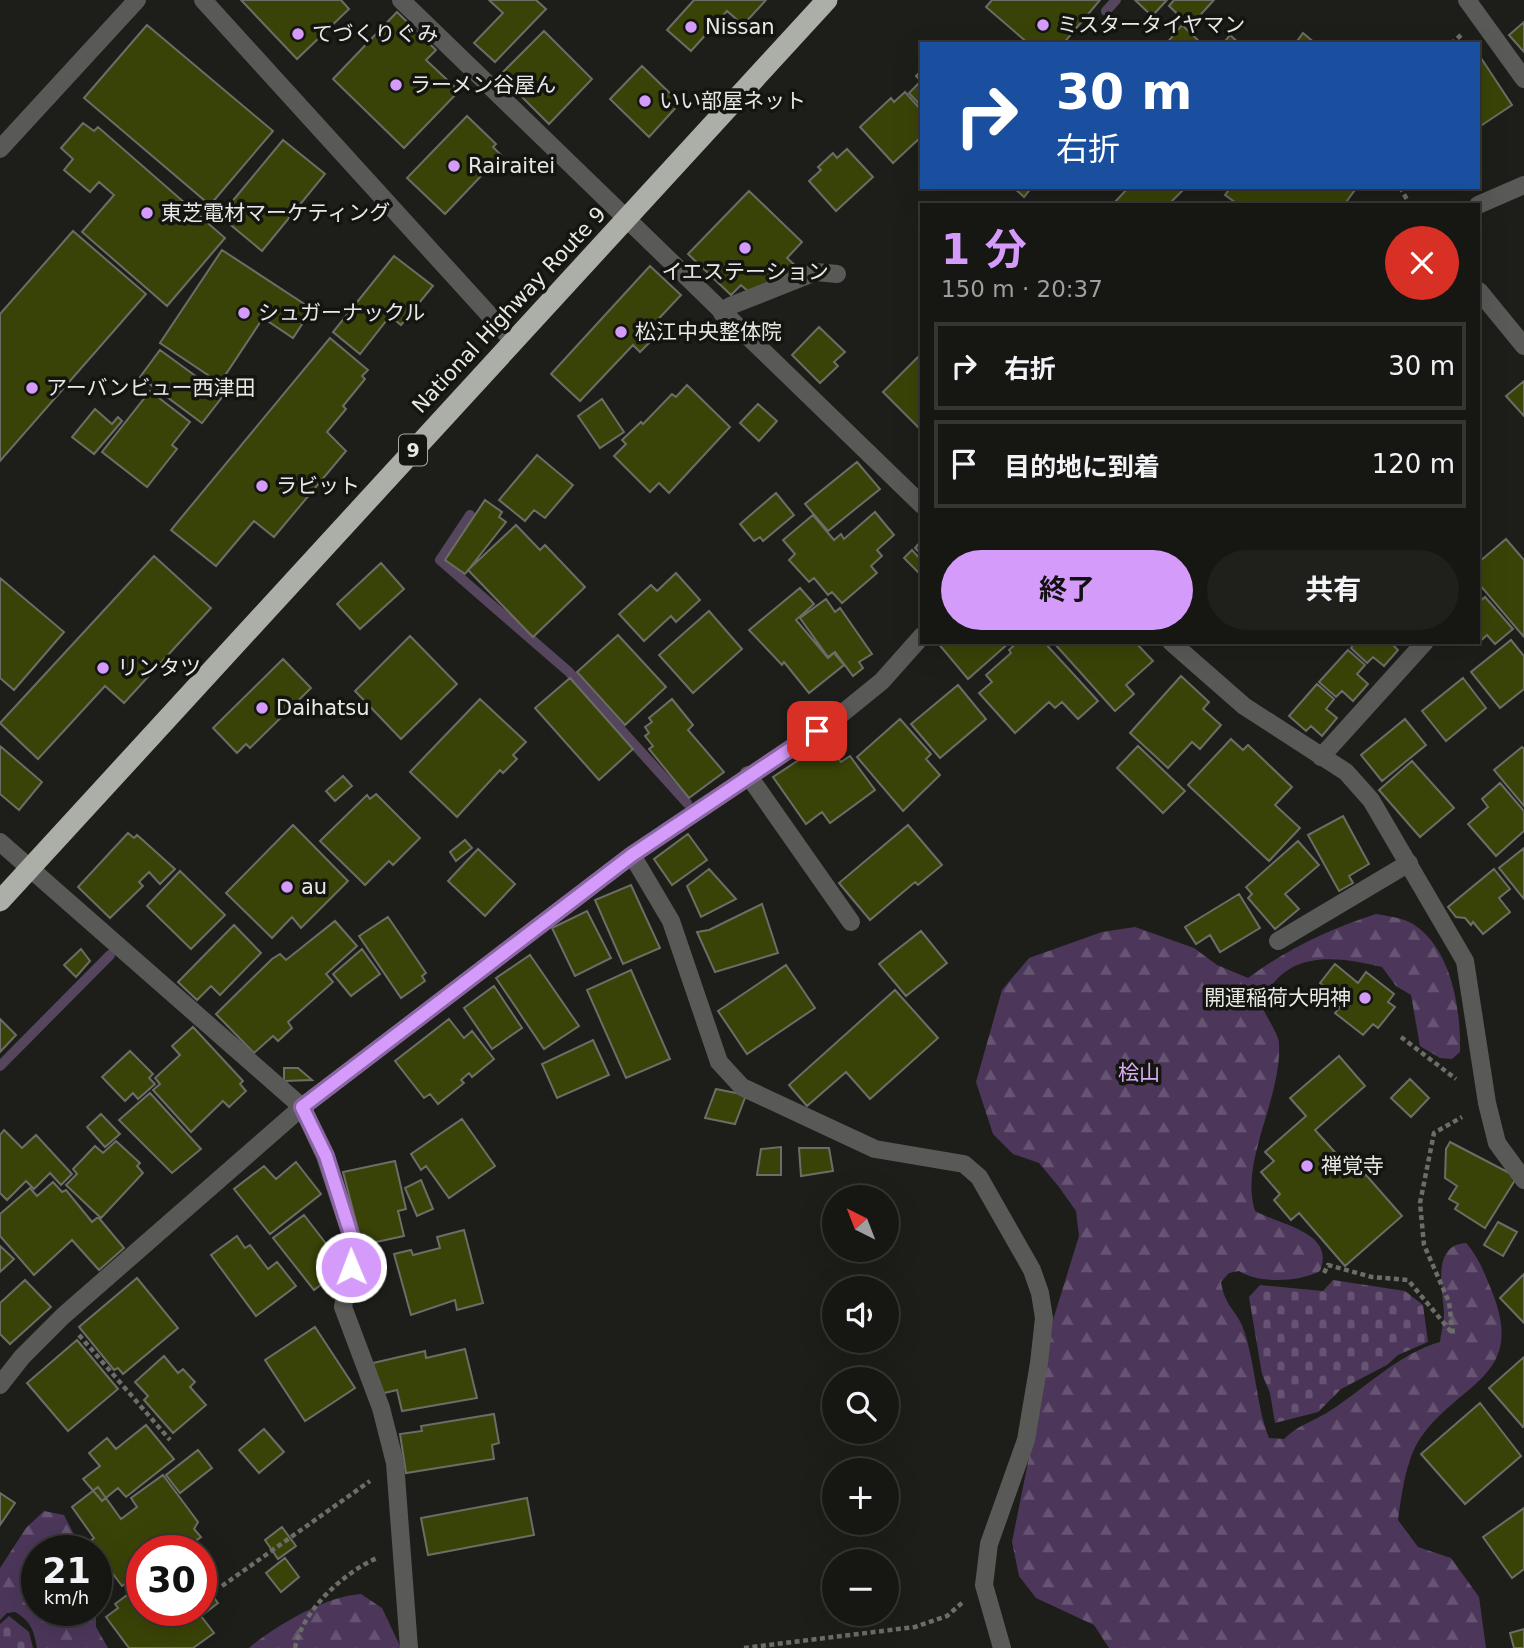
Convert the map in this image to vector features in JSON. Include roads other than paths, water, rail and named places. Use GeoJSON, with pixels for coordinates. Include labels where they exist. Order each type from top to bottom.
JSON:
{"type":"FeatureCollection","features":[{"type":"Feature","properties":{"kind":"highway","name":"National Highway Route 9"},"geometry":{"type":"LineString","coordinates":[[0,901],[827,0]]}},
{"type":"Feature","properties":{"kind":"street"},"geometry":{"type":"LineString","coordinates":[[0,149],[137,0]]}},
{"type":"Feature","properties":{"kind":"street"},"geometry":{"type":"LineString","coordinates":[[202,0],[513,341]]}},
{"type":"Feature","properties":{"kind":"street"},"geometry":{"type":"LineString","coordinates":[[401,0],[920,503]]}},
{"type":"Feature","properties":{"kind":"street"},"geometry":{"type":"LineString","coordinates":[[1467,0],[1524,79]]}},
{"type":"Feature","properties":{"kind":"street"},"geometry":{"type":"LineString","coordinates":[[1480,204],[1524,185]]}},
{"type":"Feature","properties":{"kind":"street"},"geometry":{"type":"LineString","coordinates":[[722,313],[730,306],[816,272],[836,274]]}},
{"type":"Feature","properties":{"kind":"street"},"geometry":{"type":"LineString","coordinates":[[1480,292],[1524,346]]}},
{"type":"Feature","properties":{"kind":"street"},"geometry":{"type":"LineString","coordinates":[[0,1385],[22,1357],[63,1316],[302,1107],[632,855],[839,716],[882,681],[920,638]]}},
{"type":"Feature","properties":{"kind":"street"},"geometry":{"type":"LineString","coordinates":[[1173,644],[1244,706],[1346,772],[1371,800],[1465,961],[1487,1103],[1497,1143],[1524,1180]]}},
{"type":"Feature","properties":{"kind":"street"},"geometry":{"type":"LineString","coordinates":[[1321,757],[1423,644]]}},
{"type":"Feature","properties":{"kind":"street"},"geometry":{"type":"LineString","coordinates":[[748,775],[851,922]]}},
{"type":"Feature","properties":{"kind":"street"},"geometry":{"type":"LineString","coordinates":[[0,842],[302,1107],[326,1156],[355,1247],[343,1307],[381,1408],[395,1463],[409,1648]]}},
{"type":"Feature","properties":{"kind":"street"},"geometry":{"type":"LineString","coordinates":[[632,855],[671,921],[719,1062],[729,1076],[742,1087],[875,1149],[964,1164],[979,1177],[1032,1270],[1040,1293],[1044,1318],[1039,1363],[1026,1440],[989,1544],[984,1585],[1002,1648]]}},
{"type":"Feature","properties":{"kind":"street"},"geometry":{"type":"LineString","coordinates":[[1278,941],[1409,863]]}},
{"type":"Feature","properties":{"kind":"waterway"},"geometry":{"type":"LineString","coordinates":[[1106,11],[1116,0]]}},
{"type":"Feature","properties":{"kind":"waterway"},"geometry":{"type":"LineString","coordinates":[[470,515],[440,560],[569,672],[687,803]]}},
{"type":"Feature","properties":{"kind":"waterway"},"geometry":{"type":"LineString","coordinates":[[0,1066],[110,955]]}},
{"type":"Feature","properties":{"kind":"place","name":"ミスタータイヤマン"},"geometry":{"type":"Point","coordinates":[1043,25]}},
{"type":"Feature","properties":{"kind":"place","name":"Nissan"},"geometry":{"type":"Point","coordinates":[691,27]}},
{"type":"Feature","properties":{"kind":"place","name":"てづくりぐみ"},"geometry":{"type":"Point","coordinates":[298,34]}},
{"type":"Feature","properties":{"kind":"place","name":"ラーメン谷屋ん"},"geometry":{"type":"Point","coordinates":[396,85]}},
{"type":"Feature","properties":{"kind":"place","name":"いい部屋ネット"},"geometry":{"type":"Point","coordinates":[645,101]}},
{"type":"Feature","properties":{"kind":"place","name":"Rairaitei"},"geometry":{"type":"Point","coordinates":[454,166]}},
{"type":"Feature","properties":{"kind":"place","name":"東芝電材マーケティング"},"geometry":{"type":"Point","coordinates":[147,213]}},
{"type":"Feature","properties":{"kind":"place","name":"イエステーション"},"geometry":{"type":"Point","coordinates":[745,248]}},
{"type":"Feature","properties":{"kind":"place","name":"シュガーナックル"},"geometry":{"type":"Point","coordinates":[244,313]}},
{"type":"Feature","properties":{"kind":"place","name":"松江中央整体院"},"geometry":{"type":"Point","coordinates":[621,332]}},
{"type":"Feature","properties":{"kind":"place","name":"アーバンビュー西津田"},"geometry":{"type":"Point","coordinates":[32,388]}},
{"type":"Feature","properties":{"kind":"place","name":"ラビット"},"geometry":{"type":"Point","coordinates":[262,486]}},
{"type":"Feature","properties":{"kind":"place","name":"リンタツ"},"geometry":{"type":"Point","coordinates":[103,668]}},
{"type":"Feature","properties":{"kind":"place","name":"Daihatsu"},"geometry":{"type":"Point","coordinates":[262,708]}},
{"type":"Feature","properties":{"kind":"place","name":"au"},"geometry":{"type":"Point","coordinates":[287,887]}},
{"type":"Feature","properties":{"kind":"place","name":"開運稲荷大明神"},"geometry":{"type":"Point","coordinates":[1365,998]}},
{"type":"Feature","properties":{"kind":"place","name":"禅覚寺"},"geometry":{"type":"Point","coordinates":[1307,1166]}},
{"type":"Feature","properties":{"kind":"park label","name":"桧山"},"geometry":{"type":"Point","coordinates":[1139,1073]}}]}
